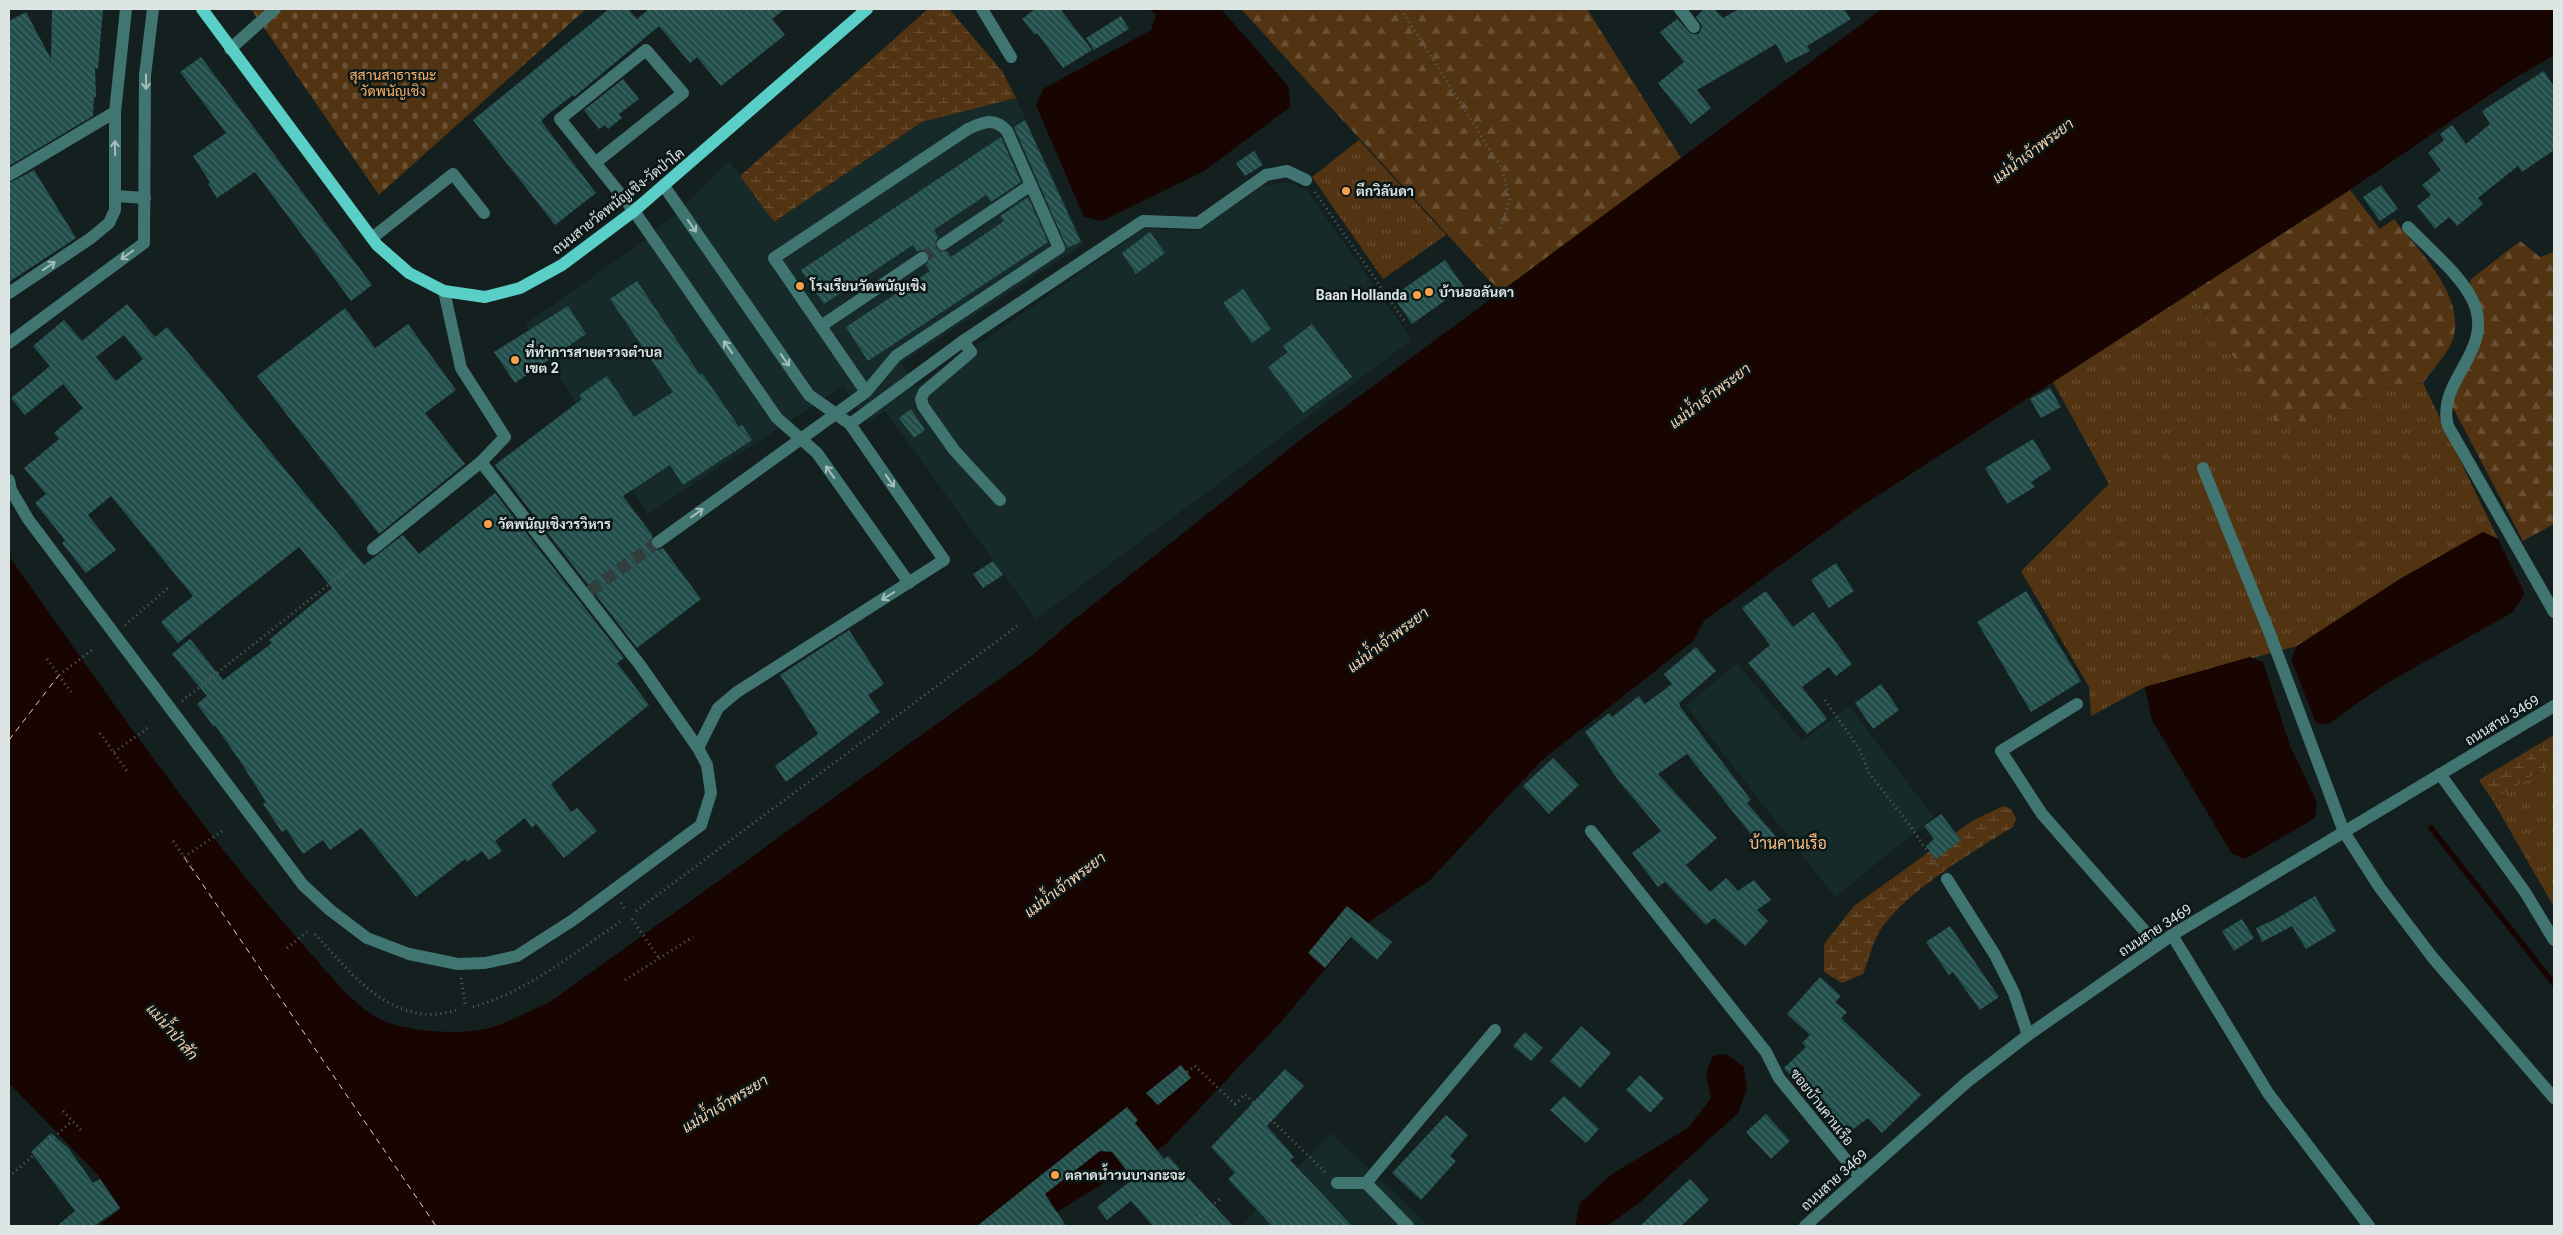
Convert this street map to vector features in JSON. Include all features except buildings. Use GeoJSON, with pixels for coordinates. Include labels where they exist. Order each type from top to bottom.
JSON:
{"type":"FeatureCollection","features":[{"type":"Feature","properties":{"kind":"main road","name":"ถนนสายวัดพนัญเชิง-วัดป่าโค"},"geometry":{"type":"LineString","coordinates":[[202,9],[372,238],[409,273],[444,291],[485,297],[520,288],[562,265],[634,211],[867,9]]}},
{"type":"Feature","properties":{"kind":"street"},"geometry":{"type":"LineString","coordinates":[[9,293],[91,238],[109,223],[115,210],[115,112],[126,9]]}},
{"type":"Feature","properties":{"kind":"street"},"geometry":{"type":"LineString","coordinates":[[9,343],[144,243],[145,75],[153,9]]}},
{"type":"Feature","properties":{"kind":"street"},"geometry":{"type":"LineString","coordinates":[[230,49],[275,9]]}},
{"type":"Feature","properties":{"kind":"street"},"geometry":{"type":"LineString","coordinates":[[982,9],[1010,57]]}},
{"type":"Feature","properties":{"kind":"street"},"geometry":{"type":"LineString","coordinates":[[1680,9],[1694,27]]}},
{"type":"Feature","properties":{"kind":"street"},"geometry":{"type":"LineString","coordinates":[[595,163],[683,93],[646,50],[560,119],[595,163],[634,211],[777,418],[817,453],[909,583]]}},
{"type":"Feature","properties":{"kind":"street"},"geometry":{"type":"LineString","coordinates":[[9,175],[115,112]]}},
{"type":"Feature","properties":{"kind":"street"},"geometry":{"type":"LineString","coordinates":[[658,542],[866,392],[896,356],[1060,248],[1007,131],[998,122],[986,121],[968,129],[774,258],[866,392]]}},
{"type":"Feature","properties":{"kind":"street"},"geometry":{"type":"LineString","coordinates":[[850,424],[963,341],[1143,220],[1198,223],[1266,175],[1286,171],[1306,180]]}},
{"type":"Feature","properties":{"kind":"street"},"geometry":{"type":"LineString","coordinates":[[372,238],[453,174],[484,213]]}},
{"type":"Feature","properties":{"kind":"street"},"geometry":{"type":"LineString","coordinates":[[943,244],[1031,185]]}},
{"type":"Feature","properties":{"kind":"street"},"geometry":{"type":"LineString","coordinates":[[664,186],[809,394],[850,424],[944,560],[737,692],[718,708],[698,748]]}},
{"type":"Feature","properties":{"kind":"street"},"geometry":{"type":"LineString","coordinates":[[116,196],[145,198]]}},
{"type":"Feature","properties":{"kind":"street"},"geometry":{"type":"LineString","coordinates":[[2408,227],[2460,282],[2473,302],[2480,327],[2478,340],[2453,388],[2445,416],[2448,426],[2554,612]]}},
{"type":"Feature","properties":{"kind":"street"},"geometry":{"type":"LineString","coordinates":[[821,326],[922,258]]}},
{"type":"Feature","properties":{"kind":"street"},"geometry":{"type":"LineString","coordinates":[[373,549],[481,462],[505,437],[461,368],[444,291]]}},
{"type":"Feature","properties":{"kind":"street"},"geometry":{"type":"LineString","coordinates":[[963,341],[971,352],[924,392],[921,398],[923,406],[954,450],[1000,500]]}},
{"type":"Feature","properties":{"kind":"street"},"geometry":{"type":"LineString","coordinates":[[9,480],[28,519],[303,885],[330,910],[367,938],[409,954],[458,964],[485,963],[517,956],[613,892],[701,825],[711,793],[707,765],[698,748],[588,593],[481,462]]}},
{"type":"Feature","properties":{"kind":"street"},"geometry":{"type":"LineString","coordinates":[[2203,468],[2270,634],[2344,832],[2380,888],[2433,958],[2554,1098]]}},
{"type":"Feature","properties":{"kind":"street"},"geometry":{"type":"LineString","coordinates":[[2077,704],[2001,751],[2042,814],[2157,945]]}},
{"type":"Feature","properties":{"kind":"street","name":"ถนนสาย 3469"},"geometry":{"type":"LineString","coordinates":[[1805,1226],[1967,1082],[2028,1035],[2157,945],[2554,706]]}},
{"type":"Feature","properties":{"kind":"street"},"geometry":{"type":"LineString","coordinates":[[2440,774],[2525,892],[2554,940]]}},
{"type":"Feature","properties":{"kind":"street","name":"ซอยบ้านคานเรือ"},"geometry":{"type":"LineString","coordinates":[[1591,831],[1766,1052],[1779,1078],[1860,1177]]}},
{"type":"Feature","properties":{"kind":"street"},"geometry":{"type":"LineString","coordinates":[[1947,879],[1996,955],[2014,993],[2028,1035]]}},
{"type":"Feature","properties":{"kind":"street"},"geometry":{"type":"LineString","coordinates":[[2172,935],[2268,1093],[2369,1226]]}},
{"type":"Feature","properties":{"kind":"street"},"geometry":{"type":"LineString","coordinates":[[1366,1183],[1496,1030]]}},
{"type":"Feature","properties":{"kind":"street"},"geometry":{"type":"LineString","coordinates":[[1337,1184],[1366,1183],[1408,1226]]}},
{"type":"Feature","properties":{"kind":"path"},"geometry":{"type":"LineString","coordinates":[[1401,9],[1502,169],[1510,200],[1499,232]]}},
{"type":"Feature","properties":{"kind":"path"},"geometry":{"type":"LineString","coordinates":[[1306,180],[1405,322]]}},
{"type":"Feature","properties":{"kind":"path"},"geometry":{"type":"LineString","coordinates":[[171,709],[373,549]]}},
{"type":"Feature","properties":{"kind":"path"},"geometry":{"type":"LineString","coordinates":[[114,634],[168,588]]}},
{"type":"Feature","properties":{"kind":"path"},"geometry":{"type":"LineString","coordinates":[[636,911],[1017,626]]}},
{"type":"Feature","properties":{"kind":"path"},"geometry":{"type":"LineString","coordinates":[[59,676],[92,650]]}},
{"type":"Feature","properties":{"kind":"path"},"geometry":{"type":"LineString","coordinates":[[47,659],[71,692]]}},
{"type":"Feature","properties":{"kind":"path"},"geometry":{"type":"LineString","coordinates":[[1825,700],[1860,750],[1869,773],[1911,827],[1947,879]]}},
{"type":"Feature","properties":{"kind":"path"},"geometry":{"type":"LineString","coordinates":[[114,752],[148,726]]}},
{"type":"Feature","properties":{"kind":"path"},"geometry":{"type":"LineString","coordinates":[[100,733],[130,774]]}},
{"type":"Feature","properties":{"kind":"path"},"geometry":{"type":"LineString","coordinates":[[184,857],[224,830]]}},
{"type":"Feature","properties":{"kind":"path"},"geometry":{"type":"LineString","coordinates":[[174,841],[196,874]]}},
{"type":"Feature","properties":{"kind":"path"},"geometry":{"type":"LineString","coordinates":[[632,919],[659,958]]}},
{"type":"Feature","properties":{"kind":"path"},"geometry":{"type":"LineString","coordinates":[[473,1007],[500,1000],[534,981],[623,920]]}},
{"type":"Feature","properties":{"kind":"path"},"geometry":{"type":"LineString","coordinates":[[288,948],[307,932]]}},
{"type":"Feature","properties":{"kind":"path"},"geometry":{"type":"LineString","coordinates":[[316,934],[362,985],[392,1006],[425,1015],[458,1010]]}},
{"type":"Feature","properties":{"kind":"path"},"geometry":{"type":"LineString","coordinates":[[625,980],[693,936]]}},
{"type":"Feature","properties":{"kind":"path"},"geometry":{"type":"LineString","coordinates":[[458,964],[465,1004]]}},
{"type":"Feature","properties":{"kind":"path"},"geometry":{"type":"LineString","coordinates":[[1187,1072],[1195,1066],[1235,1104],[1245,1094],[1337,1184]]}},
{"type":"Feature","properties":{"kind":"path"},"geometry":{"type":"LineString","coordinates":[[63,1111],[81,1130]]}},
{"type":"Feature","properties":{"kind":"path"},"geometry":{"type":"LineString","coordinates":[[9,1176],[72,1120]]}},
{"type":"Feature","properties":{"kind":"path"},"geometry":{"type":"LineString","coordinates":[[1188,1226],[1221,1198]]}},
{"type":"Feature","properties":{"kind":"shaded area"},"geometry":{"type":"Polygon","coordinates":[[[1016,98],[1084,244],[901,363],[917,387],[1145,228],[1197,231],[1263,186],[1286,182],[1307,190],[1412,340],[1036,619],[885,411],[867,422],[843,386],[648,514],[525,324],[634,248],[680,210],[729,161],[774,222],[922,122],[1016,98]]]}},
{"type":"Feature","properties":{"kind":"shaded area"},"geometry":{"type":"Polygon","coordinates":[[[1737,663],[1802,741],[1849,706],[1934,817],[1835,897],[1686,706],[1737,663]]]}},
{"type":"Feature","properties":{"kind":"shaded area"},"geometry":{"type":"Polygon","coordinates":[[[1331,1133],[1429,1226],[1241,1226],[1331,1133]]]}},
{"type":"Feature","properties":{"kind":"green space","name":"สุสานสาธารณะ วัดพนัญเชิง"},"geometry":{"type":"Polygon","coordinates":[[[251,9],[586,9],[379,195],[251,9]]]}},
{"type":"Feature","properties":{"kind":"green space"},"geometry":{"type":"Polygon","coordinates":[[[928,9],[949,9],[1002,71],[1016,98],[922,122],[774,222],[740,176],[928,9]]]}},
{"type":"Feature","properties":{"kind":"green space"},"geometry":{"type":"Polygon","coordinates":[[[1241,9],[1587,9],[1681,158],[1500,292],[1241,9]]]}},
{"type":"Feature","properties":{"kind":"green space"},"geometry":{"type":"Polygon","coordinates":[[[1359,140],[1446,235],[1383,279],[1312,177],[1359,140]]]}},
{"type":"Feature","properties":{"kind":"green space"},"geometry":{"type":"Polygon","coordinates":[[[2350,190],[2380,229],[2394,219],[2427,259],[2446,290],[2453,306],[2455,323],[2453,339],[2444,356],[2423,383],[2383,389],[2300,434],[2275,422],[2192,292],[2350,190]]]}},
{"type":"Feature","properties":{"kind":"green space"},"geometry":{"type":"Polygon","coordinates":[[[2520,241],[2540,257],[2554,252],[2554,524],[2523,541],[2449,400],[2478,332],[2470,280],[2520,241]]]}},
{"type":"Feature","properties":{"kind":"green space"},"geometry":{"type":"Polygon","coordinates":[[[2192,292],[2275,422],[2300,434],[2383,389],[2423,383],[2498,539],[2483,532],[2400,579],[2297,646],[2145,687],[2091,716],[2089,687],[2021,571],[2109,484],[2053,382],[2192,292]]]}},
{"type":"Feature","properties":{"kind":"green space"},"geometry":{"type":"Polygon","coordinates":[[[2554,735],[2554,767],[2546,767],[2493,801],[2479,780],[2554,735]]]}},
{"type":"Feature","properties":{"kind":"green space"},"geometry":{"type":"Polygon","coordinates":[[[2546,767],[2554,767],[2554,907],[2493,801],[2546,767]]]}},
{"type":"Feature","properties":{"kind":"green space"},"geometry":{"type":"Polygon","coordinates":[[[2003,806],[2011,809],[2016,818],[2013,827],[1940,874],[1903,904],[1878,934],[1863,974],[1842,983],[1824,972],[1824,944],[1854,906],[1972,821],[2003,806]]]}},
{"type":"Feature","properties":{"kind":"water"},"geometry":{"type":"Polygon","coordinates":[[[1150,9],[1221,9],[1289,87],[1290,107],[1204,171],[1102,221],[1084,217],[1036,105],[1043,89],[1151,30],[1156,15],[1150,9]]]}},
{"type":"Feature","properties":{"kind":"water"},"geometry":{"type":"Polygon","coordinates":[[[1882,9],[2554,9],[2554,55],[2510,81],[2360,183],[1860,507],[1704,621],[1693,641],[1541,761],[1430,880],[1360,928],[1280,1023],[1166,1144],[1035,1226],[102,1226],[102,1223],[121,1209],[99,1176],[9,1083],[9,556],[189,806],[266,902],[353,1000],[375,1017],[410,1028],[454,1032],[493,1027],[550,1002],[1034,654],[1066,626],[1303,438],[1882,9]]]}},
{"type":"Feature","properties":{"kind":"water"},"geometry":{"type":"Polygon","coordinates":[[[2483,532],[2498,539],[2525,594],[2513,612],[2382,686],[2328,724],[2316,723],[2291,659],[2297,646],[2400,579],[2483,532]]]}},
{"type":"Feature","properties":{"kind":"water"},"geometry":{"type":"Polygon","coordinates":[[[2250,657],[2263,662],[2290,746],[2317,802],[2315,818],[2245,859],[2232,854],[2152,720],[2145,687],[2250,657]]]}},
{"type":"Feature","properties":{"kind":"water"},"geometry":{"type":"Polygon","coordinates":[[[1726,1054],[1744,1067],[1747,1089],[1738,1113],[1638,1204],[1607,1226],[1575,1226],[1580,1203],[1612,1174],[1688,1128],[1711,1098],[1706,1073],[1713,1056],[1726,1054]]]}},
{"type":"Feature","properties":{"kind":"waterway"},"geometry":{"type":"LineString","coordinates":[[2431,828],[2554,984]]}},
{"type":"Feature","properties":{"kind":"ferry route"},"geometry":{"type":"LineString","coordinates":[[9,740],[59,675]]}},
{"type":"Feature","properties":{"kind":"ferry route"},"geometry":{"type":"LineString","coordinates":[[184,857],[436,1226]]}},
{"type":"Feature","properties":{"kind":"tunnel"},"geometry":{"type":"LineString","coordinates":[[922,258],[943,244]]}},
{"type":"Feature","properties":{"kind":"tunnel"},"geometry":{"type":"LineString","coordinates":[[590,591],[658,542]]}},
{"type":"Feature","properties":{"kind":"place","name":"ตึกวิลันดา"},"geometry":{"type":"Point","coordinates":[1346,191]}},
{"type":"Feature","properties":{"kind":"place","name":"โรงเรียนวัดพนัญเชิง"},"geometry":{"type":"Point","coordinates":[800,286]}},
{"type":"Feature","properties":{"kind":"place","name":"บ้านฮอลันดา"},"geometry":{"type":"Point","coordinates":[1429,292]}},
{"type":"Feature","properties":{"kind":"place","name":"Baan Hollanda"},"geometry":{"type":"Point","coordinates":[1417,295]}},
{"type":"Feature","properties":{"kind":"place","name":"ที่ทำการสายตรวจตำบล เขต 2"},"geometry":{"type":"Point","coordinates":[515,360]}},
{"type":"Feature","properties":{"kind":"place","name":"วัดพนัญเชิงวรวิหาร"},"geometry":{"type":"Point","coordinates":[488,524]}},
{"type":"Feature","properties":{"kind":"place","name":"ตลาดน้ำวนบางกะจะ"},"geometry":{"type":"Point","coordinates":[1055,1175]}},
{"type":"Feature","properties":{"kind":"district","name":"บ้านคานเรือ"},"geometry":{"type":"Point","coordinates":[1788,843]}},
{"type":"Feature","properties":{"kind":"water label","name":"แม่น้ำเจ้าพระยา"},"geometry":{"type":"Point","coordinates":[2033,151]}},
{"type":"Feature","properties":{"kind":"water label","name":"แม่น้ำเจ้าพระยา"},"geometry":{"type":"Point","coordinates":[1710,396]}},
{"type":"Feature","properties":{"kind":"water label","name":"แม่น้ำเจ้าพระยา"},"geometry":{"type":"Point","coordinates":[1388,640]}},
{"type":"Feature","properties":{"kind":"water label","name":"แม่น้ำเจ้าพระยา"},"geometry":{"type":"Point","coordinates":[1065,885]}},
{"type":"Feature","properties":{"kind":"water label","name":"แม่น้ำป่าสัก"},"geometry":{"type":"Point","coordinates":[172,1032]}},
{"type":"Feature","properties":{"kind":"water label","name":"แม่น้ำเจ้าพระยา"},"geometry":{"type":"Point","coordinates":[725,1104]}}]}
